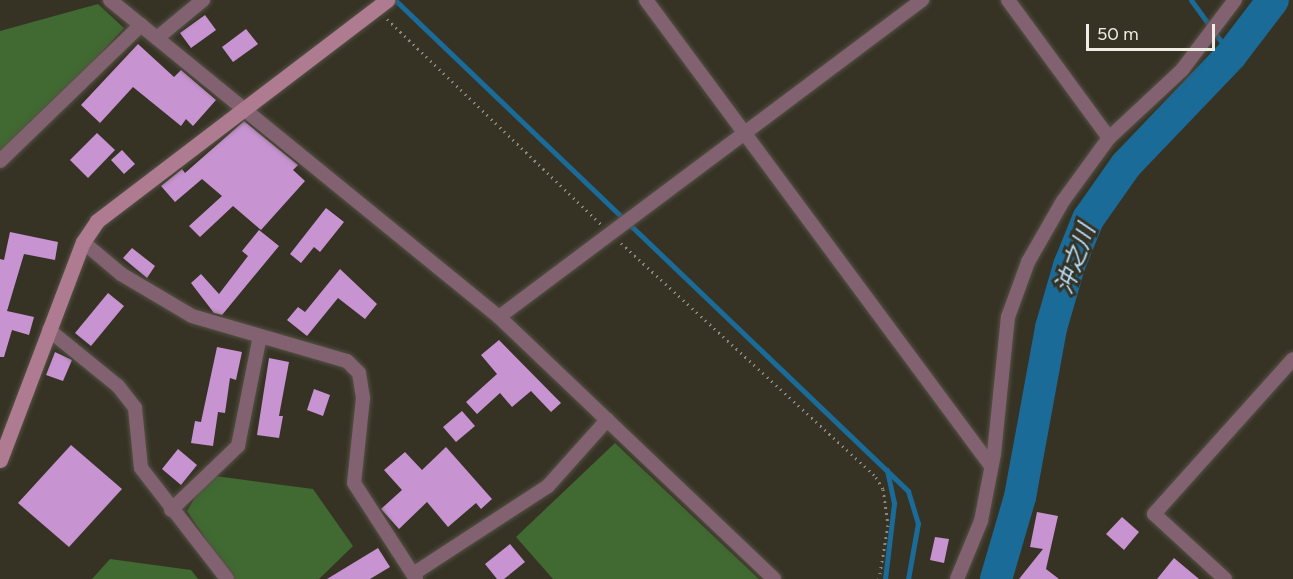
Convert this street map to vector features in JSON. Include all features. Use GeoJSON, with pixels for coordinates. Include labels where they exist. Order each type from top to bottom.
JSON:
{"type":"FeatureCollection","features":[{"type":"Feature","properties":{"kind":"street"},"geometry":{"type":"LineString","coordinates":[[111,0],[499,317],[774,579]]}},
{"type":"Feature","properties":{"kind":"street"},"geometry":{"type":"LineString","coordinates":[[157,38],[203,0]]}},
{"type":"Feature","properties":{"kind":"street"},"geometry":{"type":"LineString","coordinates":[[646,0],[991,466]]}},
{"type":"Feature","properties":{"kind":"street"},"geometry":{"type":"LineString","coordinates":[[499,317],[922,0]]}},
{"type":"Feature","properties":{"kind":"street"},"geometry":{"type":"LineString","coordinates":[[1008,0],[1109,138]]}},
{"type":"Feature","properties":{"kind":"street"},"geometry":{"type":"LineString","coordinates":[[957,579],[981,521],[991,466],[1008,317],[1028,262],[1063,201],[1109,138],[1182,70],[1235,0]]}},
{"type":"Feature","properties":{"kind":"street"},"geometry":{"type":"LineString","coordinates":[[0,460],[83,242],[97,221],[378,3]]}},
{"type":"Feature","properties":{"kind":"street"},"geometry":{"type":"LineString","coordinates":[[0,160],[141,25]]}},
{"type":"Feature","properties":{"kind":"street"},"geometry":{"type":"LineString","coordinates":[[83,242],[121,274],[192,316],[346,361],[359,373],[363,398],[354,483],[414,577],[548,486],[607,420]]}},
{"type":"Feature","properties":{"kind":"street"},"geometry":{"type":"LineString","coordinates":[[49,330],[118,386],[135,408],[141,468],[171,510],[227,579]]}},
{"type":"Feature","properties":{"kind":"street"},"geometry":{"type":"LineString","coordinates":[[171,510],[238,446],[260,336]]}},
{"type":"Feature","properties":{"kind":"street"},"geometry":{"type":"LineString","coordinates":[[1225,579],[1154,514],[1293,359]]}},
{"type":"Feature","properties":{"kind":"path"},"geometry":{"type":"LineString","coordinates":[[378,3],[613,232],[876,477],[883,489],[888,525],[879,579]]}},
{"type":"Feature","properties":{"kind":"green space"},"geometry":{"type":"Polygon","coordinates":[[[98,4],[124,28],[0,163],[0,31],[98,4]]]}},
{"type":"Feature","properties":{"kind":"green space"},"geometry":{"type":"Polygon","coordinates":[[[615,443],[759,579],[553,579],[516,537],[615,443]]]}},
{"type":"Feature","properties":{"kind":"green space"},"geometry":{"type":"Polygon","coordinates":[[[208,475],[313,489],[353,546],[319,579],[232,579],[187,511],[208,475]]]}},
{"type":"Feature","properties":{"kind":"green space"},"geometry":{"type":"Polygon","coordinates":[[[110,559],[191,570],[198,579],[92,579],[110,559]]]}},
{"type":"Feature","properties":{"kind":"building"},"geometry":{"type":"Polygon","coordinates":[[[205,15],[216,30],[191,48],[180,33],[205,15]]]}},
{"type":"Feature","properties":{"kind":"building"},"geometry":{"type":"Polygon","coordinates":[[[246,29],[258,44],[233,62],[222,47],[246,29]]]}},
{"type":"Feature","properties":{"kind":"building"},"geometry":{"type":"Polygon","coordinates":[[[138,44],[174,77],[181,70],[216,100],[193,126],[186,119],[181,126],[133,87],[100,123],[81,105],[138,44]]]}},
{"type":"Feature","properties":{"kind":"building"},"geometry":{"type":"Polygon","coordinates":[[[244,121],[298,165],[293,170],[305,181],[261,230],[233,206],[200,237],[189,226],[222,196],[202,179],[175,202],[161,186],[182,169],[185,173],[244,121]]]}},
{"type":"Feature","properties":{"kind":"building"},"geometry":{"type":"Polygon","coordinates":[[[97,133],[115,150],[88,178],[70,160],[97,133]]]}},
{"type":"Feature","properties":{"kind":"building"},"geometry":{"type":"Polygon","coordinates":[[[122,150],[135,164],[124,174],[111,160],[122,150]]]}},
{"type":"Feature","properties":{"kind":"building"},"geometry":{"type":"Polygon","coordinates":[[[326,208],[344,222],[320,252],[314,247],[301,263],[290,254],[326,208]]]}},
{"type":"Feature","properties":{"kind":"building"},"geometry":{"type":"Polygon","coordinates":[[[259,230],[279,246],[222,315],[214,313],[191,283],[201,274],[219,294],[248,256],[242,251],[259,230]]]}},
{"type":"Feature","properties":{"kind":"building"},"geometry":{"type":"Polygon","coordinates":[[[10,232],[58,242],[55,260],[24,254],[7,311],[34,317],[29,335],[12,330],[4,357],[0,357],[0,259],[4,260],[10,232]]]}},
{"type":"Feature","properties":{"kind":"building"},"geometry":{"type":"Polygon","coordinates":[[[132,248],[155,266],[147,278],[123,258],[132,248]]]}},
{"type":"Feature","properties":{"kind":"building"},"geometry":{"type":"Polygon","coordinates":[[[340,269],[377,304],[365,319],[338,298],[307,336],[287,320],[298,307],[305,312],[340,269]]]}},
{"type":"Feature","properties":{"kind":"building"},"geometry":{"type":"Polygon","coordinates":[[[108,293],[124,306],[91,346],[75,333],[108,293]]]}},
{"type":"Feature","properties":{"kind":"building"},"geometry":{"type":"Polygon","coordinates":[[[499,340],[561,403],[551,412],[531,391],[512,407],[500,393],[477,414],[466,402],[497,374],[481,355],[499,340]]]}},
{"type":"Feature","properties":{"kind":"building"},"geometry":{"type":"Polygon","coordinates":[[[217,347],[242,352],[236,380],[230,378],[225,413],[218,412],[213,446],[191,443],[195,421],[201,422],[217,347]]]}},
{"type":"Feature","properties":{"kind":"building"},"geometry":{"type":"Polygon","coordinates":[[[55,352],[72,360],[63,381],[46,375],[55,352]]]}},
{"type":"Feature","properties":{"kind":"building"},"geometry":{"type":"Polygon","coordinates":[[[269,358],[289,362],[279,416],[283,416],[279,438],[257,435],[269,358]]]}},
{"type":"Feature","properties":{"kind":"building"},"geometry":{"type":"Polygon","coordinates":[[[314,389],[330,395],[323,416],[307,410],[314,389]]]}},
{"type":"Feature","properties":{"kind":"building"},"geometry":{"type":"Polygon","coordinates":[[[462,411],[475,426],[456,442],[443,427],[462,411]]]}},
{"type":"Feature","properties":{"kind":"building"},"geometry":{"type":"Polygon","coordinates":[[[71,445],[122,489],[69,547],[18,503],[71,445]]]}},
{"type":"Feature","properties":{"kind":"building"},"geometry":{"type":"Polygon","coordinates":[[[446,447],[492,499],[481,509],[476,503],[448,527],[427,502],[399,529],[381,509],[402,490],[384,470],[405,452],[422,470],[446,447]]]}},
{"type":"Feature","properties":{"kind":"building"},"geometry":{"type":"Polygon","coordinates":[[[178,449],[197,465],[181,485],[162,469],[178,449]]]}},
{"type":"Feature","properties":{"kind":"building"},"geometry":{"type":"Polygon","coordinates":[[[1037,512],[1058,516],[1046,569],[1059,579],[1019,579],[1043,549],[1030,547],[1037,512]]]}},
{"type":"Feature","properties":{"kind":"building"},"geometry":{"type":"Polygon","coordinates":[[[1122,517],[1139,532],[1124,550],[1106,534],[1122,517]]]}},
{"type":"Feature","properties":{"kind":"building"},"geometry":{"type":"Polygon","coordinates":[[[935,537],[949,539],[944,563],[930,560],[935,537]]]}},
{"type":"Feature","properties":{"kind":"building"},"geometry":{"type":"Polygon","coordinates":[[[510,544],[525,562],[504,579],[497,579],[485,564],[510,544]]]}},
{"type":"Feature","properties":{"kind":"building"},"geometry":{"type":"Polygon","coordinates":[[[378,548],[390,567],[370,579],[327,579],[378,548]]]}},
{"type":"Feature","properties":{"kind":"building"},"geometry":{"type":"Polygon","coordinates":[[[1174,558],[1199,579],[1157,579],[1174,558]]]}},
{"type":"Feature","properties":{"kind":"waterway"},"geometry":{"type":"LineString","coordinates":[[395,0],[908,491],[918,523],[908,579]]}},
{"type":"Feature","properties":{"kind":"waterway"},"geometry":{"type":"LineString","coordinates":[[1191,0],[1231,55]]}},
{"type":"Feature","properties":{"kind":"waterway","name":"沖之川"},"geometry":{"type":"LineString","coordinates":[[996,579],[1020,497],[1051,328],[1069,266],[1088,219],[1126,165],[1231,55],[1273,0]]}},
{"type":"Feature","properties":{"kind":"waterway"},"geometry":{"type":"LineString","coordinates":[[885,579],[894,503],[887,470]]}}]}
